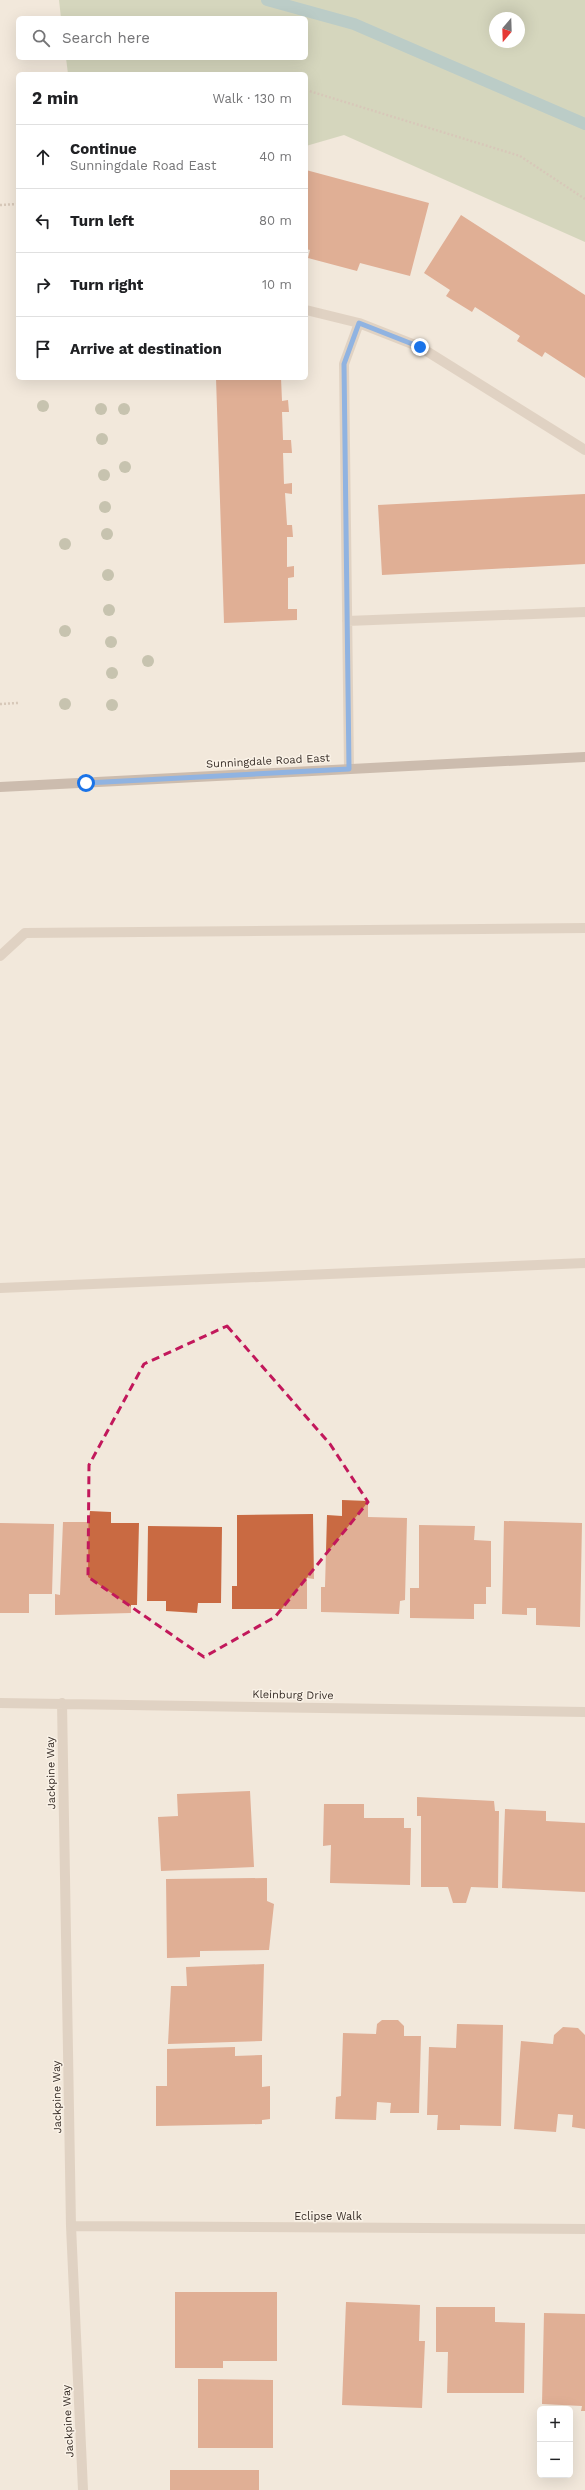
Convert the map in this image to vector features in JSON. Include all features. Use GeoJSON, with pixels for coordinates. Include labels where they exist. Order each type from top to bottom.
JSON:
{"type":"FeatureCollection","features":[{"type":"Feature","properties":{"kind":"main road","name":"Sunningdale Road East"},"geometry":{"type":"LineString","coordinates":[[0,787],[585,757]]}},
{"type":"Feature","properties":{"kind":"street"},"geometry":{"type":"LineString","coordinates":[[308,310],[359,323],[420,347],[585,450]]}},
{"type":"Feature","properties":{"kind":"street"},"geometry":{"type":"LineString","coordinates":[[349,769],[344,364],[359,323]]}},
{"type":"Feature","properties":{"kind":"street"},"geometry":{"type":"LineString","coordinates":[[347,621],[585,612]]}},
{"type":"Feature","properties":{"kind":"street"},"geometry":{"type":"LineString","coordinates":[[0,956],[24,933],[585,928]]}},
{"type":"Feature","properties":{"kind":"street"},"geometry":{"type":"LineString","coordinates":[[0,1288],[585,1263]]}},
{"type":"Feature","properties":{"kind":"street","name":"Kleinburg Drive"},"geometry":{"type":"LineString","coordinates":[[0,1703],[585,1712]]}},
{"type":"Feature","properties":{"kind":"street","name":"Jackpine Way"},"geometry":{"type":"LineString","coordinates":[[62,1703],[71,2226],[83,2490]]}},
{"type":"Feature","properties":{"kind":"street","name":"Eclipse Walk"},"geometry":{"type":"LineString","coordinates":[[71,2226],[585,2229]]}},
{"type":"Feature","properties":{"kind":"path"},"geometry":{"type":"LineString","coordinates":[[308,91],[520,156],[585,199]]}},
{"type":"Feature","properties":{"kind":"path"},"geometry":{"type":"LineString","coordinates":[[0,205],[16,204]]}},
{"type":"Feature","properties":{"kind":"path"},"geometry":{"type":"LineString","coordinates":[[0,704],[18,703]]}},
{"type":"Feature","properties":{"kind":"highlighted area"},"geometry":{"type":"Polygon","coordinates":[[[227,1326],[330,1444],[368,1502],[275,1617],[204,1657],[88,1577],[89,1465],[144,1364],[227,1326]]]}},
{"type":"Feature","properties":{"kind":"green space"},"geometry":{"type":"Polygon","coordinates":[[[59,0],[585,0],[585,242],[344,135],[308,145],[308,72],[68,72],[66,60],[308,60],[308,16],[61,16],[59,0]]]}},
{"type":"Feature","properties":{"kind":"building"},"geometry":{"type":"Polygon","coordinates":[[[308,171],[429,203],[410,276],[360,263],[357,271],[308,258],[310,250],[308,250],[308,171]]]}},
{"type":"Feature","properties":{"kind":"building"},"geometry":{"type":"Polygon","coordinates":[[[461,215],[585,295],[585,378],[545,352],[542,357],[517,341],[520,336],[475,307],[472,312],[446,296],[450,290],[424,273],[461,215]]]}},
{"type":"Feature","properties":{"kind":"building"},"geometry":{"type":"Polygon","coordinates":[[[216,380],[281,380],[282,401],[288,400],[289,412],[282,412],[283,440],[291,440],[292,453],[283,453],[284,484],[292,483],[292,494],[285,493],[287,525],[292,525],[293,537],[287,537],[287,567],[294,566],[294,577],[288,578],[288,609],[297,609],[297,620],[224,623],[216,380]]]}},
{"type":"Feature","properties":{"kind":"building"},"geometry":{"type":"Polygon","coordinates":[[[585,494],[585,564],[382,575],[378,505],[585,494]]]}},
{"type":"Feature","properties":{"kind":"building"},"geometry":{"type":"Polygon","coordinates":[[[342,1500],[368,1501],[368,1517],[407,1518],[405,1600],[400,1601],[399,1614],[321,1612],[321,1587],[325,1587],[327,1515],[342,1516],[342,1500]]]}},
{"type":"Feature","properties":{"kind":"building"},"geometry":{"type":"Polygon","coordinates":[[[90,1511],[111,1512],[111,1523],[139,1523],[137,1605],[131,1605],[131,1613],[55,1615],[55,1594],[60,1595],[63,1522],[89,1522],[90,1511]]]}},
{"type":"Feature","properties":{"kind":"building"},"geometry":{"type":"Polygon","coordinates":[[[313,1514],[314,1579],[307,1578],[307,1609],[232,1609],[232,1586],[237,1586],[237,1515],[313,1514]]]}},
{"type":"Feature","properties":{"kind":"building"},"geometry":{"type":"Polygon","coordinates":[[[504,1521],[582,1523],[580,1627],[536,1625],[536,1608],[527,1608],[527,1615],[502,1614],[504,1521]]]}},
{"type":"Feature","properties":{"kind":"building"},"geometry":{"type":"Polygon","coordinates":[[[0,1523],[54,1524],[52,1594],[29,1594],[29,1613],[0,1613],[0,1523]]]}},
{"type":"Feature","properties":{"kind":"building"},"geometry":{"type":"Polygon","coordinates":[[[419,1525],[475,1526],[474,1540],[491,1541],[491,1587],[486,1587],[486,1604],[474,1604],[474,1619],[410,1618],[410,1588],[419,1588],[419,1525]]]}},
{"type":"Feature","properties":{"kind":"building"},"geometry":{"type":"Polygon","coordinates":[[[148,1526],[222,1527],[221,1603],[198,1603],[197,1613],[166,1611],[166,1601],[147,1601],[148,1526]]]}},
{"type":"Feature","properties":{"kind":"building"},"geometry":{"type":"Polygon","coordinates":[[[250,1791],[254,1867],[161,1871],[158,1817],[178,1816],[177,1794],[250,1791]]]}},
{"type":"Feature","properties":{"kind":"building"},"geometry":{"type":"Polygon","coordinates":[[[417,1797],[494,1801],[495,1811],[499,1811],[498,1888],[471,1887],[466,1903],[453,1903],[448,1887],[421,1887],[421,1816],[417,1816],[417,1797]]]}},
{"type":"Feature","properties":{"kind":"building"},"geometry":{"type":"Polygon","coordinates":[[[324,1804],[364,1804],[364,1818],[404,1818],[404,1828],[411,1828],[410,1885],[330,1883],[331,1845],[323,1846],[324,1804]]]}},
{"type":"Feature","properties":{"kind":"building"},"geometry":{"type":"Polygon","coordinates":[[[505,1809],[546,1811],[546,1821],[585,1823],[585,1892],[502,1888],[505,1809]]]}},
{"type":"Feature","properties":{"kind":"building"},"geometry":{"type":"Polygon","coordinates":[[[267,1878],[267,1901],[274,1904],[269,1950],[200,1951],[200,1957],[167,1958],[166,1879],[267,1878]]]}},
{"type":"Feature","properties":{"kind":"building"},"geometry":{"type":"Polygon","coordinates":[[[264,1964],[262,2041],[168,2044],[171,1986],[187,1986],[186,1967],[264,1964]]]}},
{"type":"Feature","properties":{"kind":"building"},"geometry":{"type":"Polygon","coordinates":[[[382,2020],[398,2020],[404,2026],[404,2036],[421,2036],[419,2113],[390,2113],[391,2103],[377,2102],[376,2120],[335,2119],[336,2097],[341,2096],[343,2033],[376,2034],[377,2024],[382,2020]]]}},
{"type":"Feature","properties":{"kind":"building"},"geometry":{"type":"Polygon","coordinates":[[[457,2024],[503,2025],[501,2126],[460,2125],[460,2130],[437,2130],[438,2115],[427,2115],[429,2047],[456,2048],[457,2024]]]}},
{"type":"Feature","properties":{"kind":"building"},"geometry":{"type":"Polygon","coordinates":[[[563,2027],[578,2028],[585,2035],[585,2129],[572,2127],[573,2115],[558,2114],[556,2132],[514,2129],[521,2041],[553,2044],[554,2035],[563,2027]]]}},
{"type":"Feature","properties":{"kind":"building"},"geometry":{"type":"Polygon","coordinates":[[[235,2047],[235,2056],[262,2055],[262,2087],[270,2086],[270,2119],[262,2120],[262,2124],[156,2126],[156,2086],[167,2086],[167,2049],[235,2047]]]}},
{"type":"Feature","properties":{"kind":"building"},"geometry":{"type":"Polygon","coordinates":[[[175,2292],[277,2292],[277,2361],[223,2361],[223,2368],[175,2368],[175,2292]]]}},
{"type":"Feature","properties":{"kind":"building"},"geometry":{"type":"Polygon","coordinates":[[[346,2302],[420,2305],[419,2341],[425,2341],[422,2408],[342,2405],[346,2302]]]}},
{"type":"Feature","properties":{"kind":"building"},"geometry":{"type":"Polygon","coordinates":[[[436,2307],[495,2307],[495,2322],[525,2323],[524,2393],[447,2393],[448,2352],[436,2352],[436,2307]]]}},
{"type":"Feature","properties":{"kind":"building"},"geometry":{"type":"Polygon","coordinates":[[[544,2313],[585,2314],[585,2411],[581,2411],[582,2406],[542,2404],[544,2313]]]}},
{"type":"Feature","properties":{"kind":"building"},"geometry":{"type":"Polygon","coordinates":[[[198,2379],[273,2380],[273,2448],[198,2448],[198,2379]]]}},
{"type":"Feature","properties":{"kind":"building"},"geometry":{"type":"Polygon","coordinates":[[[170,2470],[259,2470],[259,2490],[170,2490],[170,2470]]]}},
{"type":"Feature","properties":{"kind":"waterway"},"geometry":{"type":"LineString","coordinates":[[267,0],[354,24],[585,124]]}},
{"type":"Feature","properties":{"kind":"route"},"geometry":{"type":"LineString","coordinates":[[86,783],[349,769],[344,364],[359,323],[420,347]]}}]}
